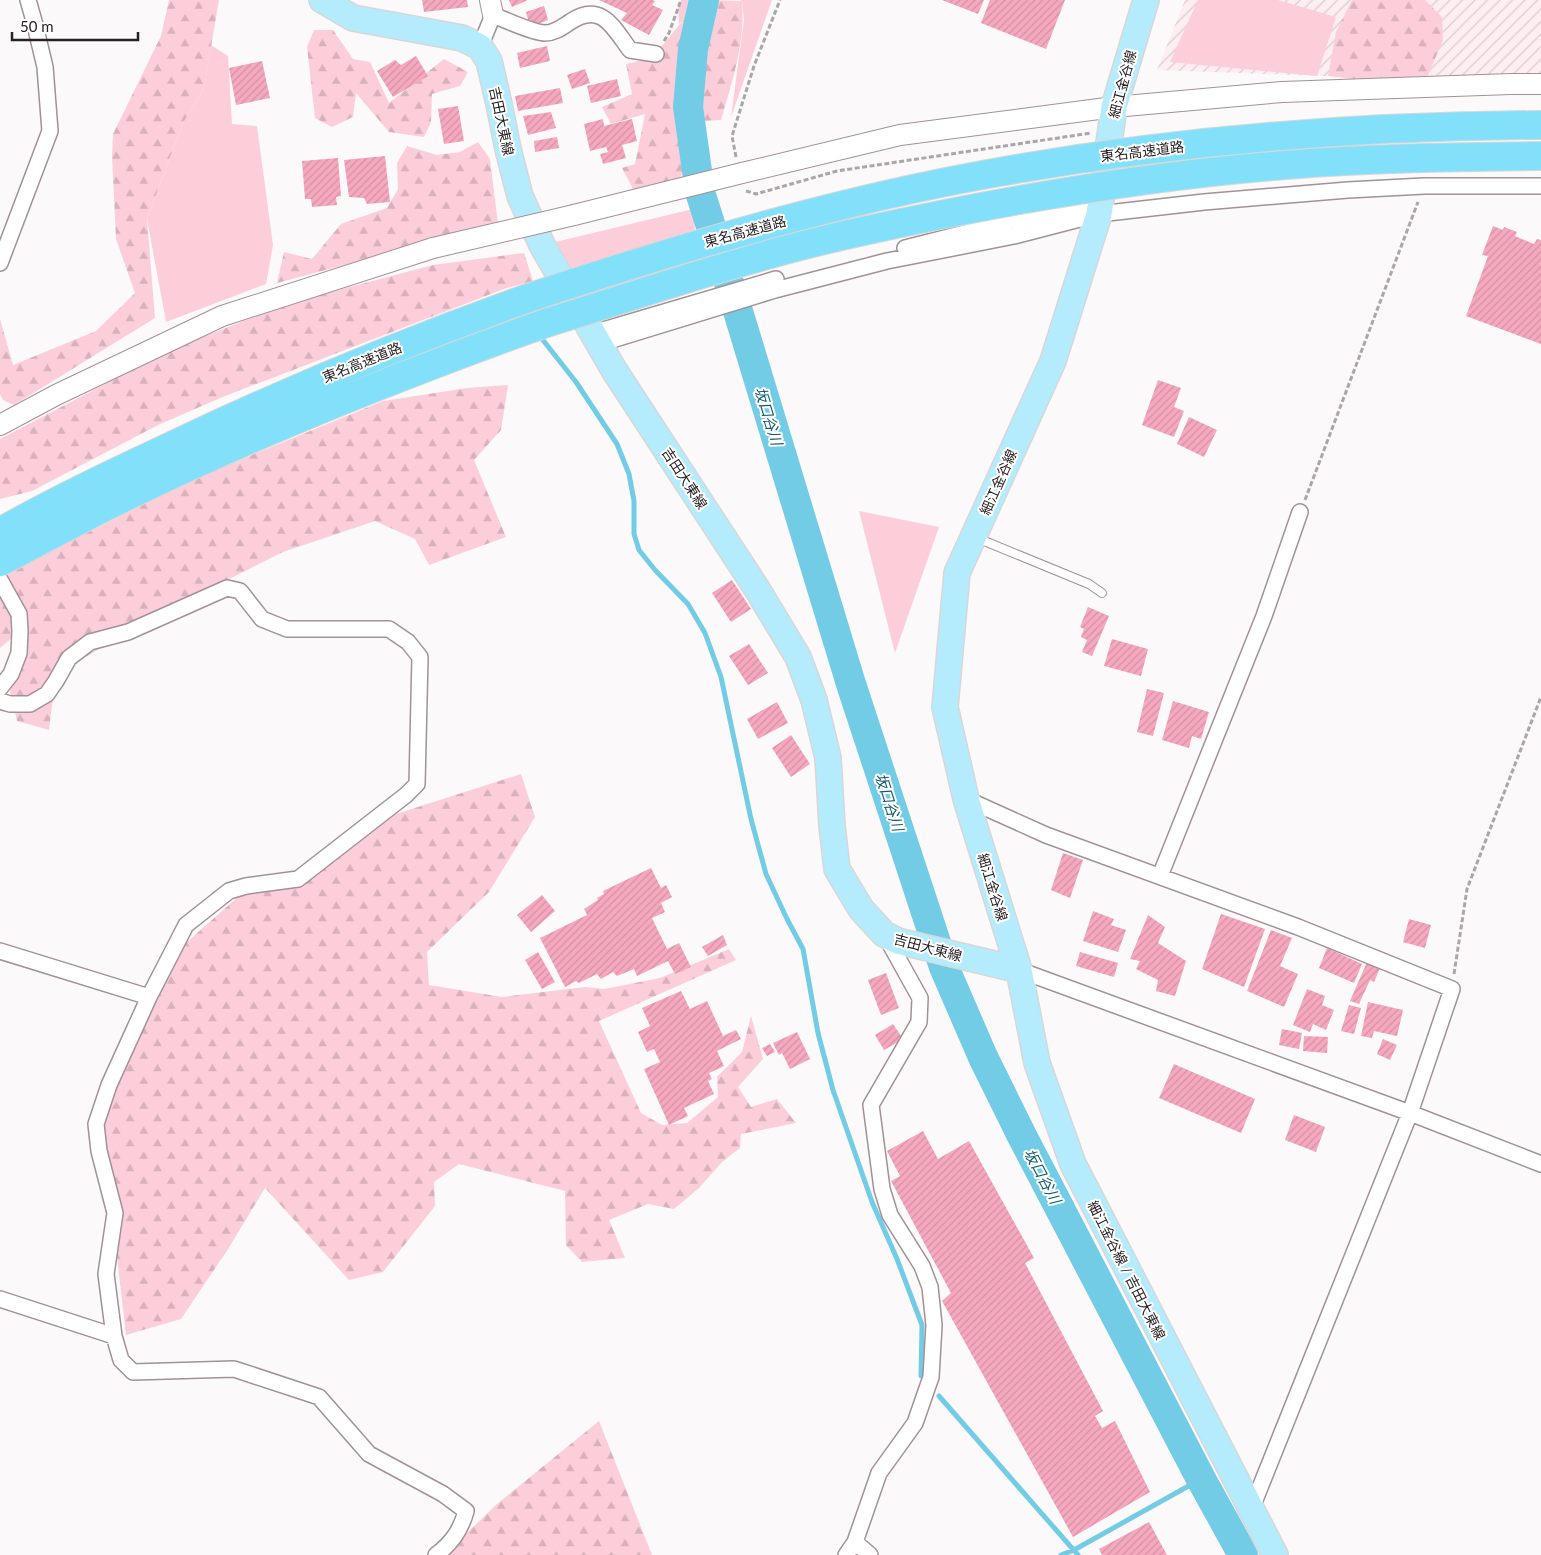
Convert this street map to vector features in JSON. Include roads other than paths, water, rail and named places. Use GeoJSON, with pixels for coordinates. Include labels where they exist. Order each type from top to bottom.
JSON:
{"type":"FeatureCollection","features":[{"type":"Feature","properties":{"kind":"highway","name":"東名高速道路"},"geometry":{"type":"LineString","coordinates":[[0,532],[53,503],[224,420],[460,322],[528,298],[688,247],[786,220],[901,192],[1006,170],[1171,146],[1380,129],[1541,125]]}},
{"type":"Feature","properties":{"kind":"highway","name":"東名高速道路"},"geometry":{"type":"LineString","coordinates":[[0,562],[94,512],[244,442],[444,359],[546,322],[752,259],[858,232],[984,207],[1178,176],[1286,165],[1392,158],[1541,156]]}},
{"type":"Feature","properties":{"kind":"main road"},"geometry":{"type":"LineString","coordinates":[[322,0],[353,18],[462,38],[480,47]]}},
{"type":"Feature","properties":{"kind":"main road","name":"細江金谷線"},"geometry":{"type":"LineString","coordinates":[[1009,968],[966,799],[945,707],[957,572],[1053,361],[1101,206],[1114,107],[1146,0]]}},
{"type":"Feature","properties":{"kind":"main road","name":"吉田大東線"},"geometry":{"type":"LineString","coordinates":[[480,47],[489,61],[520,196],[542,245],[596,339],[757,590],[798,658],[814,700],[828,758],[832,826],[837,869],[861,909],[891,938],[1009,968]]}},
{"type":"Feature","properties":{"kind":"main road","name":"細江金谷線 / 吉田大東線"},"geometry":{"type":"LineString","coordinates":[[1009,968],[1037,1063],[1073,1164],[1275,1555]]}},
{"type":"Feature","properties":{"kind":"street"},"geometry":{"type":"LineString","coordinates":[[0,263],[50,131],[45,67],[28,0]]}},
{"type":"Feature","properties":{"kind":"street"},"geometry":{"type":"LineString","coordinates":[[480,47],[492,8],[544,33],[556,31],[581,14],[594,14],[607,20],[630,50],[656,54]]}},
{"type":"Feature","properties":{"kind":"street"},"geometry":{"type":"LineString","coordinates":[[2,417],[56,395],[222,316],[433,248],[900,135],[1114,107],[1282,92],[1541,84]]}},
{"type":"Feature","properties":{"kind":"street"},"geometry":{"type":"LineString","coordinates":[[596,339],[700,300],[1014,236],[1101,206],[1214,201],[1424,186],[1541,186]]}},
{"type":"Feature","properties":{"kind":"street"},"geometry":{"type":"LineString","coordinates":[[596,339],[680,318],[771,286]]}},
{"type":"Feature","properties":{"kind":"street"},"geometry":{"type":"LineString","coordinates":[[1160,876],[1264,616],[1300,512]]}},
{"type":"Feature","properties":{"kind":"street"},"geometry":{"type":"LineString","coordinates":[[0,580],[19,614],[19,653],[11,674],[0,688]]}},
{"type":"Feature","properties":{"kind":"street"},"geometry":{"type":"LineString","coordinates":[[0,700],[10,704],[30,704],[46,694],[69,658],[90,642],[128,632],[227,588],[240,591],[262,619],[287,629],[389,628],[408,642],[420,656],[417,784],[406,795],[298,879],[246,886],[229,891],[186,925],[149,997],[110,1085],[96,1124],[99,1151],[115,1213],[106,1274],[114,1336],[121,1360],[134,1372],[234,1369],[280,1382],[319,1397],[370,1454],[443,1494],[466,1511],[462,1525],[450,1544],[436,1555]]}},
{"type":"Feature","properties":{"kind":"street"},"geometry":{"type":"LineString","coordinates":[[966,799],[1046,835],[1298,927],[1452,989],[1410,1113],[1251,1510]]}},
{"type":"Feature","properties":{"kind":"street"},"geometry":{"type":"LineString","coordinates":[[846,1555],[856,1542],[879,1472],[914,1423],[931,1377],[934,1325],[930,1288],[922,1266],[890,1215],[882,1189],[872,1105],[919,1022],[920,998],[891,938]]}},
{"type":"Feature","properties":{"kind":"street"},"geometry":{"type":"LineString","coordinates":[[0,951],[149,997]]}},
{"type":"Feature","properties":{"kind":"street"},"geometry":{"type":"LineString","coordinates":[[1009,968],[1410,1113],[1541,1164]]}},
{"type":"Feature","properties":{"kind":"street"},"geometry":{"type":"LineString","coordinates":[[0,1299],[114,1336]]}},
{"type":"Feature","properties":{"kind":"street"},"geometry":{"type":"LineString","coordinates":[[856,1542],[870,1555]]}},
{"type":"Feature","properties":{"kind":"lane"},"geometry":{"type":"LineString","coordinates":[[973,537],[1089,584],[1102,593]]}},
{"type":"Feature","properties":{"kind":"waterway","name":"坂口谷川"},"geometry":{"type":"LineString","coordinates":[[704,0],[693,49],[688,107],[700,192],[851,684],[944,967],[983,1057],[1022,1136],[1201,1479],[1243,1555]]}},
{"type":"Feature","properties":{"kind":"waterway"},"geometry":{"type":"LineString","coordinates":[[539,335],[576,382],[617,444],[629,474],[634,501],[634,534],[639,550],[655,570],[688,604],[705,633],[721,677],[751,819],[766,874],[803,949],[818,1033],[833,1090],[872,1202],[897,1259],[922,1325],[921,1376]]}},
{"type":"Feature","properties":{"kind":"waterway"},"geometry":{"type":"LineString","coordinates":[[939,1396],[1078,1555]]}},
{"type":"Feature","properties":{"kind":"waterway"},"geometry":{"type":"LineString","coordinates":[[1061,1555],[1074,1550],[1201,1479]]}}]}
